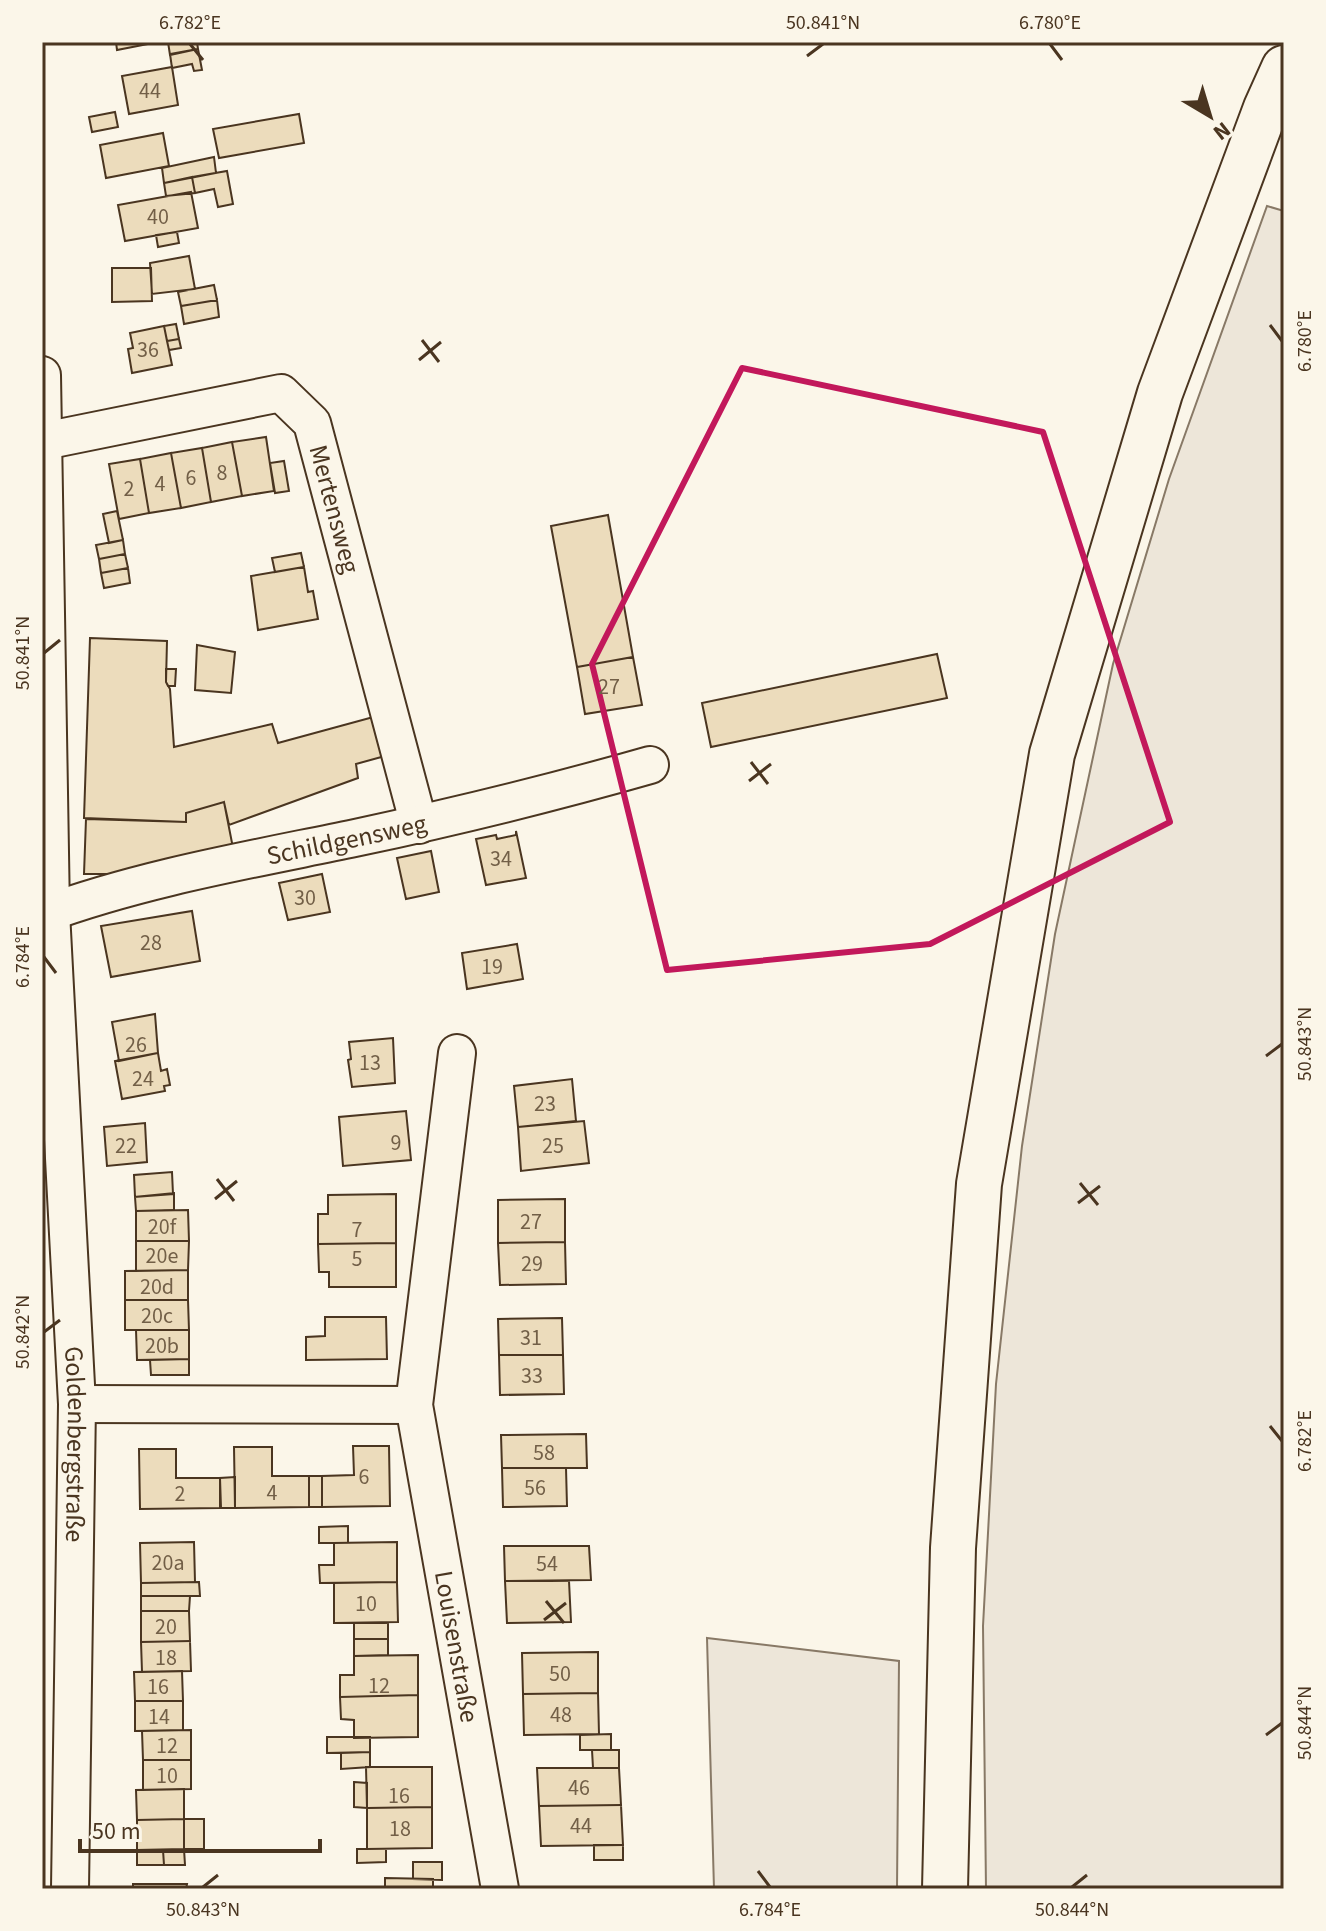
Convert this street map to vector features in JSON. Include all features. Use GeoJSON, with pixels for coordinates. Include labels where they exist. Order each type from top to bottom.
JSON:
{"type":"FeatureCollection","features":[{"type":"Feature","properties":{"kind":"main road"},"geometry":{"type":"LineString","coordinates":[[945,1889],[953,1548],[979,1184],[1052,754],[1160,393],[1266,108],[1284,68]]}},
{"type":"Feature","properties":{"kind":"street","name":"Goldenbergstraße"},"geometry":{"type":"LineString","coordinates":[[42,375],[46,913],[77,1404],[70,1889]]}},
{"type":"Feature","properties":{"kind":"street","name":"Mertensweg"},"geometry":{"type":"LineString","coordinates":[[44,441],[281,393],[312,423],[419,825]]}},
{"type":"Feature","properties":{"kind":"street","name":"Schildgensweg"},"geometry":{"type":"LineString","coordinates":[[46,913],[139,883],[419,825],[549,794],[650,765]]}},
{"type":"Feature","properties":{"kind":"street","name":"Louisenstraße"},"geometry":{"type":"LineString","coordinates":[[457,1053],[414,1405],[500,1889]]}},
{"type":"Feature","properties":{"kind":"street"},"geometry":{"type":"LineString","coordinates":[[77,1404],[414,1405]]}},
{"type":"Feature","properties":{"kind":"highlighted area"},"geometry":{"type":"Polygon","coordinates":[[[742,368],[1043,432],[1170,822],[930,944],[667,970],[592,664],[742,368]]]}},
{"type":"Feature","properties":{"kind":"shaded area"},"geometry":{"type":"Polygon","coordinates":[[[1267,206],[1284,211],[1284,1889],[986,1889],[983,1626],[996,1384],[1022,1146],[1055,934],[1113,664],[1169,479],[1267,206]]]}},
{"type":"Feature","properties":{"kind":"shaded area"},"geometry":{"type":"Polygon","coordinates":[[[707,1638],[899,1661],[897,1889],[714,1889],[707,1638]]]}},
{"type":"Feature","properties":{"kind":"building"},"geometry":{"type":"Polygon","coordinates":[[[116,42],[158,42],[117,50],[116,42]]]}},
{"type":"Feature","properties":{"kind":"building"},"geometry":{"type":"Polygon","coordinates":[[[168,42],[197,42],[198,49],[170,55],[168,42]]]}},
{"type":"Feature","properties":{"kind":"building"},"geometry":{"type":"Polygon","coordinates":[[[198,49],[202,70],[194,71],[192,64],[172,68],[170,54],[198,49]]]}},
{"type":"Feature","properties":{"kind":"building"},"geometry":{"type":"Polygon","coordinates":[[[172,67],[178,105],[129,114],[122,76],[172,67]]]}},
{"type":"Feature","properties":{"kind":"building"},"geometry":{"type":"Polygon","coordinates":[[[115,112],[118,127],[92,132],[89,117],[115,112]]]}},
{"type":"Feature","properties":{"kind":"building"},"geometry":{"type":"Polygon","coordinates":[[[299,114],[304,143],[219,158],[213,129],[299,114]]]}},
{"type":"Feature","properties":{"kind":"building"},"geometry":{"type":"Polygon","coordinates":[[[163,133],[169,166],[106,178],[100,145],[163,133]]]}},
{"type":"Feature","properties":{"kind":"building"},"geometry":{"type":"Polygon","coordinates":[[[214,157],[216,173],[164,183],[162,168],[214,157]]]}},
{"type":"Feature","properties":{"kind":"building"},"geometry":{"type":"Polygon","coordinates":[[[227,171],[233,204],[218,207],[214,189],[195,193],[192,177],[227,171]]]}},
{"type":"Feature","properties":{"kind":"building"},"geometry":{"type":"Polygon","coordinates":[[[192,177],[195,193],[166,196],[164,183],[192,177]]]}},
{"type":"Feature","properties":{"kind":"building"},"geometry":{"type":"Polygon","coordinates":[[[191,192],[198,228],[125,241],[118,205],[191,192]]]}},
{"type":"Feature","properties":{"kind":"building"},"geometry":{"type":"Polygon","coordinates":[[[177,232],[179,243],[158,247],[156,235],[177,232]]]}},
{"type":"Feature","properties":{"kind":"building"},"geometry":{"type":"Polygon","coordinates":[[[189,256],[195,289],[152,294],[150,263],[189,256]]]}},
{"type":"Feature","properties":{"kind":"building"},"geometry":{"type":"Polygon","coordinates":[[[112,268],[151,268],[152,301],[112,302],[112,268]]]}},
{"type":"Feature","properties":{"kind":"building"},"geometry":{"type":"Polygon","coordinates":[[[214,285],[217,300],[181,306],[178,292],[214,285]]]}},
{"type":"Feature","properties":{"kind":"building"},"geometry":{"type":"Polygon","coordinates":[[[217,300],[219,317],[184,324],[181,306],[217,300]]]}},
{"type":"Feature","properties":{"kind":"building"},"geometry":{"type":"Polygon","coordinates":[[[176,324],[179,339],[167,341],[164,326],[176,324]]]}},
{"type":"Feature","properties":{"kind":"building"},"geometry":{"type":"Polygon","coordinates":[[[164,326],[172,365],[132,373],[128,349],[133,348],[130,333],[164,326]]]}},
{"type":"Feature","properties":{"kind":"building"},"geometry":{"type":"Polygon","coordinates":[[[179,339],[181,348],[169,350],[167,341],[179,339]]]}},
{"type":"Feature","properties":{"kind":"building"},"geometry":{"type":"Polygon","coordinates":[[[266,437],[274,491],[242,496],[232,442],[266,437]]]}},
{"type":"Feature","properties":{"kind":"building"},"geometry":{"type":"Polygon","coordinates":[[[232,442],[242,496],[211,502],[202,448],[232,442]]]}},
{"type":"Feature","properties":{"kind":"building"},"geometry":{"type":"Polygon","coordinates":[[[202,448],[211,502],[181,508],[171,453],[202,448]]]}},
{"type":"Feature","properties":{"kind":"building"},"geometry":{"type":"Polygon","coordinates":[[[171,453],[181,508],[149,513],[140,459],[171,453]]]}},
{"type":"Feature","properties":{"kind":"building"},"geometry":{"type":"Polygon","coordinates":[[[140,459],[149,513],[119,519],[109,464],[140,459]]]}},
{"type":"Feature","properties":{"kind":"building"},"geometry":{"type":"Polygon","coordinates":[[[284,461],[289,491],[275,493],[270,463],[284,461]]]}},
{"type":"Feature","properties":{"kind":"building"},"geometry":{"type":"Polygon","coordinates":[[[117,511],[123,540],[109,543],[103,514],[117,511]]]}},
{"type":"Feature","properties":{"kind":"building"},"geometry":{"type":"Polygon","coordinates":[[[608,515],[633,657],[577,667],[551,526],[608,515]]]}},
{"type":"Feature","properties":{"kind":"building"},"geometry":{"type":"Polygon","coordinates":[[[123,540],[125,554],[99,559],[96,545],[123,540]]]}},
{"type":"Feature","properties":{"kind":"building"},"geometry":{"type":"Polygon","coordinates":[[[301,553],[304,567],[275,572],[272,558],[301,553]]]}},
{"type":"Feature","properties":{"kind":"building"},"geometry":{"type":"Polygon","coordinates":[[[125,554],[128,568],[101,573],[99,559],[125,554]]]}},
{"type":"Feature","properties":{"kind":"building"},"geometry":{"type":"Polygon","coordinates":[[[304,567],[308,592],[313,591],[318,619],[258,630],[251,576],[304,567]]]}},
{"type":"Feature","properties":{"kind":"building"},"geometry":{"type":"Polygon","coordinates":[[[128,568],[130,583],[104,588],[101,573],[128,568]]]}},
{"type":"Feature","properties":{"kind":"building"},"geometry":{"type":"Polygon","coordinates":[[[90,638],[167,641],[166,682],[170,689],[174,747],[272,724],[278,743],[377,716],[385,756],[356,764],[358,778],[229,825],[224,802],[186,813],[186,822],[84,818],[90,638]]]}},
{"type":"Feature","properties":{"kind":"building"},"geometry":{"type":"Polygon","coordinates":[[[197,645],[235,652],[231,693],[195,690],[197,645]]]}},
{"type":"Feature","properties":{"kind":"building"},"geometry":{"type":"Polygon","coordinates":[[[937,654],[947,698],[711,747],[702,703],[937,654]]]}},
{"type":"Feature","properties":{"kind":"building"},"geometry":{"type":"Polygon","coordinates":[[[633,657],[642,705],[585,714],[577,667],[633,657]]]}},
{"type":"Feature","properties":{"kind":"building"},"geometry":{"type":"Polygon","coordinates":[[[166,669],[176,669],[175,686],[168,686],[166,669]]]}},
{"type":"Feature","properties":{"kind":"building"},"geometry":{"type":"Polygon","coordinates":[[[224,802],[233,848],[112,874],[84,874],[86,819],[186,822],[186,813],[224,802]]]}},
{"type":"Feature","properties":{"kind":"building"},"geometry":{"type":"Polygon","coordinates":[[[516,831],[526,878],[486,885],[476,839],[496,835],[497,839],[516,835],[516,831]]]}},
{"type":"Feature","properties":{"kind":"building"},"geometry":{"type":"Polygon","coordinates":[[[431,851],[439,892],[406,899],[397,858],[431,851]]]}},
{"type":"Feature","properties":{"kind":"building"},"geometry":{"type":"Polygon","coordinates":[[[322,874],[330,912],[288,920],[279,883],[322,874]]]}},
{"type":"Feature","properties":{"kind":"building"},"geometry":{"type":"Polygon","coordinates":[[[192,911],[200,961],[111,977],[101,926],[192,911]]]}},
{"type":"Feature","properties":{"kind":"building"},"geometry":{"type":"Polygon","coordinates":[[[517,944],[523,979],[467,989],[462,953],[517,944]]]}},
{"type":"Feature","properties":{"kind":"building"},"geometry":{"type":"Polygon","coordinates":[[[155,1014],[158,1053],[119,1061],[112,1022],[155,1014]]]}},
{"type":"Feature","properties":{"kind":"building"},"geometry":{"type":"Polygon","coordinates":[[[393,1038],[395,1083],[352,1087],[349,1042],[393,1038]]]}},
{"type":"Feature","properties":{"kind":"building"},"geometry":{"type":"Polygon","coordinates":[[[158,1053],[161,1071],[167,1069],[170,1085],[164,1086],[165,1091],[122,1099],[115,1061],[158,1053]]]}},
{"type":"Feature","properties":{"kind":"building"},"geometry":{"type":"Polygon","coordinates":[[[572,1079],[576,1121],[518,1127],[514,1086],[572,1079]]]}},
{"type":"Feature","properties":{"kind":"building"},"geometry":{"type":"Polygon","coordinates":[[[406,1111],[411,1160],[343,1166],[339,1117],[406,1111]]]}},
{"type":"Feature","properties":{"kind":"building"},"geometry":{"type":"Polygon","coordinates":[[[584,1121],[589,1163],[521,1171],[518,1127],[584,1121]]]}},
{"type":"Feature","properties":{"kind":"building"},"geometry":{"type":"Polygon","coordinates":[[[145,1123],[147,1162],[107,1166],[104,1127],[145,1123]]]}},
{"type":"Feature","properties":{"kind":"building"},"geometry":{"type":"Polygon","coordinates":[[[172,1172],[173,1194],[135,1197],[134,1175],[172,1172]]]}},
{"type":"Feature","properties":{"kind":"building"},"geometry":{"type":"Polygon","coordinates":[[[174,1193],[174,1210],[136,1211],[135,1197],[174,1193]]]}},
{"type":"Feature","properties":{"kind":"building"},"geometry":{"type":"Polygon","coordinates":[[[396,1194],[396,1243],[318,1244],[318,1214],[328,1214],[328,1195],[396,1194]]]}},
{"type":"Feature","properties":{"kind":"building"},"geometry":{"type":"Polygon","coordinates":[[[565,1199],[565,1242],[498,1243],[498,1200],[565,1199]]]}},
{"type":"Feature","properties":{"kind":"building"},"geometry":{"type":"Polygon","coordinates":[[[188,1210],[189,1241],[136,1241],[136,1211],[188,1210]]]}},
{"type":"Feature","properties":{"kind":"building"},"geometry":{"type":"Polygon","coordinates":[[[136,1241],[189,1241],[188,1270],[136,1271],[136,1241]]]}},
{"type":"Feature","properties":{"kind":"building"},"geometry":{"type":"Polygon","coordinates":[[[565,1242],[566,1284],[500,1285],[498,1243],[565,1242]]]}},
{"type":"Feature","properties":{"kind":"building"},"geometry":{"type":"Polygon","coordinates":[[[396,1243],[396,1287],[329,1287],[329,1272],[319,1272],[318,1244],[396,1243]]]}},
{"type":"Feature","properties":{"kind":"building"},"geometry":{"type":"Polygon","coordinates":[[[188,1270],[188,1300],[125,1300],[125,1271],[188,1270]]]}},
{"type":"Feature","properties":{"kind":"building"},"geometry":{"type":"Polygon","coordinates":[[[125,1300],[188,1300],[189,1330],[125,1330],[125,1300]]]}},
{"type":"Feature","properties":{"kind":"building"},"geometry":{"type":"Polygon","coordinates":[[[325,1317],[386,1317],[387,1359],[306,1360],[306,1337],[325,1336],[325,1317]]]}},
{"type":"Feature","properties":{"kind":"building"},"geometry":{"type":"Polygon","coordinates":[[[562,1318],[563,1355],[499,1355],[498,1319],[562,1318]]]}},
{"type":"Feature","properties":{"kind":"building"},"geometry":{"type":"Polygon","coordinates":[[[136,1330],[189,1330],[189,1359],[137,1360],[136,1330]]]}},
{"type":"Feature","properties":{"kind":"building"},"geometry":{"type":"Polygon","coordinates":[[[499,1355],[563,1355],[564,1394],[500,1395],[499,1355]]]}},
{"type":"Feature","properties":{"kind":"building"},"geometry":{"type":"Polygon","coordinates":[[[189,1359],[189,1375],[151,1375],[150,1360],[189,1359]]]}},
{"type":"Feature","properties":{"kind":"building"},"geometry":{"type":"Polygon","coordinates":[[[586,1434],[587,1468],[502,1468],[501,1435],[586,1434]]]}},
{"type":"Feature","properties":{"kind":"building"},"geometry":{"type":"Polygon","coordinates":[[[353,1446],[389,1446],[390,1506],[322,1507],[322,1476],[354,1475],[353,1446]]]}},
{"type":"Feature","properties":{"kind":"building"},"geometry":{"type":"Polygon","coordinates":[[[234,1447],[272,1447],[272,1476],[309,1476],[309,1507],[235,1508],[234,1447]]]}},
{"type":"Feature","properties":{"kind":"building"},"geometry":{"type":"Polygon","coordinates":[[[139,1449],[176,1449],[176,1478],[220,1478],[220,1508],[140,1509],[139,1449]]]}},
{"type":"Feature","properties":{"kind":"building"},"geometry":{"type":"Polygon","coordinates":[[[502,1468],[566,1468],[567,1506],[503,1507],[502,1468]]]}},
{"type":"Feature","properties":{"kind":"building"},"geometry":{"type":"Polygon","coordinates":[[[309,1476],[322,1476],[322,1507],[309,1507],[309,1476]]]}},
{"type":"Feature","properties":{"kind":"building"},"geometry":{"type":"Polygon","coordinates":[[[235,1477],[235,1508],[221,1508],[220,1478],[235,1477]]]}},
{"type":"Feature","properties":{"kind":"building"},"geometry":{"type":"Polygon","coordinates":[[[348,1526],[348,1543],[319,1543],[319,1527],[348,1526]]]}},
{"type":"Feature","properties":{"kind":"building"},"geometry":{"type":"Polygon","coordinates":[[[194,1542],[195,1582],[141,1583],[140,1543],[194,1542]]]}},
{"type":"Feature","properties":{"kind":"building"},"geometry":{"type":"Polygon","coordinates":[[[397,1542],[397,1582],[320,1583],[319,1565],[334,1565],[334,1543],[397,1542]]]}},
{"type":"Feature","properties":{"kind":"building"},"geometry":{"type":"Polygon","coordinates":[[[504,1546],[589,1546],[591,1580],[505,1581],[504,1546]]]}},
{"type":"Feature","properties":{"kind":"building"},"geometry":{"type":"Polygon","coordinates":[[[505,1581],[569,1581],[571,1622],[507,1623],[505,1581]]]}},
{"type":"Feature","properties":{"kind":"building"},"geometry":{"type":"Polygon","coordinates":[[[199,1582],[200,1596],[141,1596],[141,1583],[199,1582]]]}},
{"type":"Feature","properties":{"kind":"building"},"geometry":{"type":"Polygon","coordinates":[[[397,1582],[398,1622],[334,1623],[334,1583],[397,1582]]]}},
{"type":"Feature","properties":{"kind":"building"},"geometry":{"type":"Polygon","coordinates":[[[141,1596],[190,1596],[189,1611],[141,1611],[141,1596]]]}},
{"type":"Feature","properties":{"kind":"building"},"geometry":{"type":"Polygon","coordinates":[[[141,1611],[189,1611],[190,1641],[141,1642],[141,1611]]]}},
{"type":"Feature","properties":{"kind":"building"},"geometry":{"type":"Polygon","coordinates":[[[354,1623],[388,1623],[388,1639],[354,1639],[354,1623]]]}},
{"type":"Feature","properties":{"kind":"building"},"geometry":{"type":"Polygon","coordinates":[[[354,1639],[388,1639],[388,1655],[354,1656],[354,1639]]]}},
{"type":"Feature","properties":{"kind":"building"},"geometry":{"type":"Polygon","coordinates":[[[190,1641],[191,1671],[142,1672],[141,1642],[190,1641]]]}},
{"type":"Feature","properties":{"kind":"building"},"geometry":{"type":"Polygon","coordinates":[[[598,1652],[598,1693],[523,1694],[522,1653],[598,1652]]]}},
{"type":"Feature","properties":{"kind":"building"},"geometry":{"type":"Polygon","coordinates":[[[418,1655],[418,1695],[340,1697],[340,1675],[354,1675],[354,1656],[418,1655]]]}},
{"type":"Feature","properties":{"kind":"building"},"geometry":{"type":"Polygon","coordinates":[[[182,1671],[183,1701],[135,1701],[134,1672],[182,1671]]]}},
{"type":"Feature","properties":{"kind":"building"},"geometry":{"type":"Polygon","coordinates":[[[598,1693],[599,1734],[524,1735],[523,1694],[598,1693]]]}},
{"type":"Feature","properties":{"kind":"building"},"geometry":{"type":"Polygon","coordinates":[[[418,1695],[418,1737],[354,1738],[354,1720],[341,1719],[340,1697],[418,1695]]]}},
{"type":"Feature","properties":{"kind":"building"},"geometry":{"type":"Polygon","coordinates":[[[135,1701],[183,1701],[183,1730],[135,1731],[135,1701]]]}},
{"type":"Feature","properties":{"kind":"building"},"geometry":{"type":"Polygon","coordinates":[[[191,1730],[191,1760],[143,1760],[142,1731],[191,1730]]]}},
{"type":"Feature","properties":{"kind":"building"},"geometry":{"type":"Polygon","coordinates":[[[611,1734],[611,1750],[580,1750],[580,1735],[611,1734]]]}},
{"type":"Feature","properties":{"kind":"building"},"geometry":{"type":"Polygon","coordinates":[[[327,1737],[370,1737],[370,1752],[327,1753],[327,1737]]]}},
{"type":"Feature","properties":{"kind":"building"},"geometry":{"type":"Polygon","coordinates":[[[592,1750],[619,1750],[619,1768],[593,1768],[592,1750]]]}},
{"type":"Feature","properties":{"kind":"building"},"geometry":{"type":"Polygon","coordinates":[[[370,1752],[370,1767],[341,1769],[341,1753],[370,1752]]]}},
{"type":"Feature","properties":{"kind":"building"},"geometry":{"type":"Polygon","coordinates":[[[143,1760],[191,1760],[191,1789],[143,1790],[143,1760]]]}},
{"type":"Feature","properties":{"kind":"building"},"geometry":{"type":"Polygon","coordinates":[[[366,1767],[432,1767],[432,1807],[367,1808],[366,1767]]]}},
{"type":"Feature","properties":{"kind":"building"},"geometry":{"type":"Polygon","coordinates":[[[537,1768],[619,1768],[621,1805],[539,1806],[537,1768]]]}},
{"type":"Feature","properties":{"kind":"building"},"geometry":{"type":"Polygon","coordinates":[[[354,1782],[367,1783],[367,1808],[354,1807],[354,1782]]]}},
{"type":"Feature","properties":{"kind":"building"},"geometry":{"type":"Polygon","coordinates":[[[184,1789],[184,1819],[137,1820],[136,1790],[184,1789]]]}},
{"type":"Feature","properties":{"kind":"building"},"geometry":{"type":"Polygon","coordinates":[[[621,1805],[623,1845],[541,1846],[539,1806],[621,1805]]]}},
{"type":"Feature","properties":{"kind":"building"},"geometry":{"type":"Polygon","coordinates":[[[432,1807],[432,1848],[367,1849],[367,1808],[432,1807]]]}},
{"type":"Feature","properties":{"kind":"building"},"geometry":{"type":"Polygon","coordinates":[[[184,1819],[184,1849],[137,1850],[137,1820],[184,1819]]]}},
{"type":"Feature","properties":{"kind":"building"},"geometry":{"type":"Polygon","coordinates":[[[184,1819],[204,1819],[204,1849],[184,1849],[184,1819]]]}},
{"type":"Feature","properties":{"kind":"building"},"geometry":{"type":"Polygon","coordinates":[[[594,1845],[623,1845],[623,1860],[594,1860],[594,1845]]]}},
{"type":"Feature","properties":{"kind":"building"},"geometry":{"type":"Polygon","coordinates":[[[184,1849],[185,1865],[164,1865],[163,1850],[184,1849]]]}},
{"type":"Feature","properties":{"kind":"building"},"geometry":{"type":"Polygon","coordinates":[[[357,1849],[386,1849],[386,1862],[357,1863],[357,1849]]]}},
{"type":"Feature","properties":{"kind":"building"},"geometry":{"type":"Polygon","coordinates":[[[137,1850],[163,1850],[164,1865],[137,1865],[137,1850]]]}},
{"type":"Feature","properties":{"kind":"building"},"geometry":{"type":"Polygon","coordinates":[[[413,1862],[442,1862],[442,1880],[413,1879],[413,1862]]]}},
{"type":"Feature","properties":{"kind":"building"},"geometry":{"type":"Polygon","coordinates":[[[385,1878],[433,1879],[433,1889],[385,1889],[385,1878]]]}},
{"type":"Feature","properties":{"kind":"building"},"geometry":{"type":"Polygon","coordinates":[[[133,1884],[187,1884],[186,1889],[133,1889],[133,1884]]]}},
{"type":"Feature","properties":{"kind":"building"},"geometry":{"type":"Polygon","coordinates":[[[619,1887],[619,1889],[582,1889],[619,1887]]]}}]}
